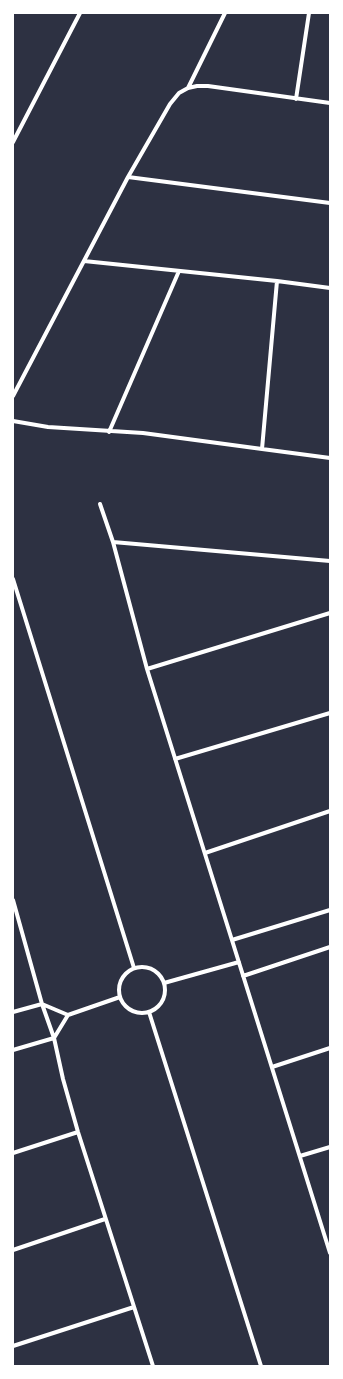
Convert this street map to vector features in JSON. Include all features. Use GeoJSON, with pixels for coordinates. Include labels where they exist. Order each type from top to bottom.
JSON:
{"type":"FeatureCollection","features":[{"type":"Feature","properties":{"kind":"street"},"geometry":{"type":"LineString","coordinates":[[13,142],[80,13]]}},
{"type":"Feature","properties":{"kind":"street"},"geometry":{"type":"LineString","coordinates":[[188,88],[225,13]]}},
{"type":"Feature","properties":{"kind":"street"},"geometry":{"type":"LineString","coordinates":[[296,99],[309,13]]}},
{"type":"Feature","properties":{"kind":"street"},"geometry":{"type":"LineString","coordinates":[[13,396],[128,177],[170,104],[179,93],[188,88],[208,86],[330,103]]}},
{"type":"Feature","properties":{"kind":"street"},"geometry":{"type":"LineString","coordinates":[[128,177],[330,203]]}},
{"type":"Feature","properties":{"kind":"street"},"geometry":{"type":"LineString","coordinates":[[84,261],[330,288]]}},
{"type":"Feature","properties":{"kind":"street"},"geometry":{"type":"LineString","coordinates":[[109,432],[179,271]]}},
{"type":"Feature","properties":{"kind":"street"},"geometry":{"type":"LineString","coordinates":[[262,448],[277,281]]}},
{"type":"Feature","properties":{"kind":"street"},"geometry":{"type":"LineString","coordinates":[[13,421],[48,427],[143,433],[330,458]]}},
{"type":"Feature","properties":{"kind":"street"},"geometry":{"type":"LineString","coordinates":[[100,504],[113,542],[147,669],[330,1253]]}},
{"type":"Feature","properties":{"kind":"street"},"geometry":{"type":"LineString","coordinates":[[113,542],[330,561]]}},
{"type":"Feature","properties":{"kind":"street"},"geometry":{"type":"LineString","coordinates":[[13,579],[134,968]]}},
{"type":"Feature","properties":{"kind":"street"},"geometry":{"type":"LineString","coordinates":[[147,669],[330,613]]}},
{"type":"Feature","properties":{"kind":"street"},"geometry":{"type":"LineString","coordinates":[[175,759],[330,713]]}},
{"type":"Feature","properties":{"kind":"street"},"geometry":{"type":"LineString","coordinates":[[205,853],[330,812]]}},
{"type":"Feature","properties":{"kind":"street"},"geometry":{"type":"LineString","coordinates":[[13,900],[14,911],[42,1004],[54,1038],[63,1079],[78,1132],[153,1366]]}},
{"type":"Feature","properties":{"kind":"street"},"geometry":{"type":"LineString","coordinates":[[232,940],[330,910]]}},
{"type":"Feature","properties":{"kind":"street"},"geometry":{"type":"LineString","coordinates":[[243,976],[330,947]]}},
{"type":"Feature","properties":{"kind":"street"},"geometry":{"type":"LineString","coordinates":[[164,983],[239,962]]}},
{"type":"Feature","properties":{"kind":"street"},"geometry":{"type":"LineString","coordinates":[[141,967],[155,971],[164,983],[165,990],[160,1004],[149,1012],[141,1013],[128,1009],[120,996],[120,983],[123,976],[134,968],[141,967]]}},
{"type":"Feature","properties":{"kind":"street"},"geometry":{"type":"LineString","coordinates":[[13,1050],[54,1038],[68,1015],[120,996]]}},
{"type":"Feature","properties":{"kind":"street"},"geometry":{"type":"LineString","coordinates":[[13,1012],[42,1004],[68,1015]]}},
{"type":"Feature","properties":{"kind":"street"},"geometry":{"type":"LineString","coordinates":[[149,1012],[261,1366]]}},
{"type":"Feature","properties":{"kind":"street"},"geometry":{"type":"LineString","coordinates":[[272,1067],[330,1048]]}},
{"type":"Feature","properties":{"kind":"street"},"geometry":{"type":"LineString","coordinates":[[13,1153],[78,1132]]}},
{"type":"Feature","properties":{"kind":"street"},"geometry":{"type":"LineString","coordinates":[[300,1156],[330,1147]]}},
{"type":"Feature","properties":{"kind":"street"},"geometry":{"type":"LineString","coordinates":[[13,1250],[105,1219]]}},
{"type":"Feature","properties":{"kind":"street"},"geometry":{"type":"LineString","coordinates":[[13,1346],[134,1307]]}}]}
